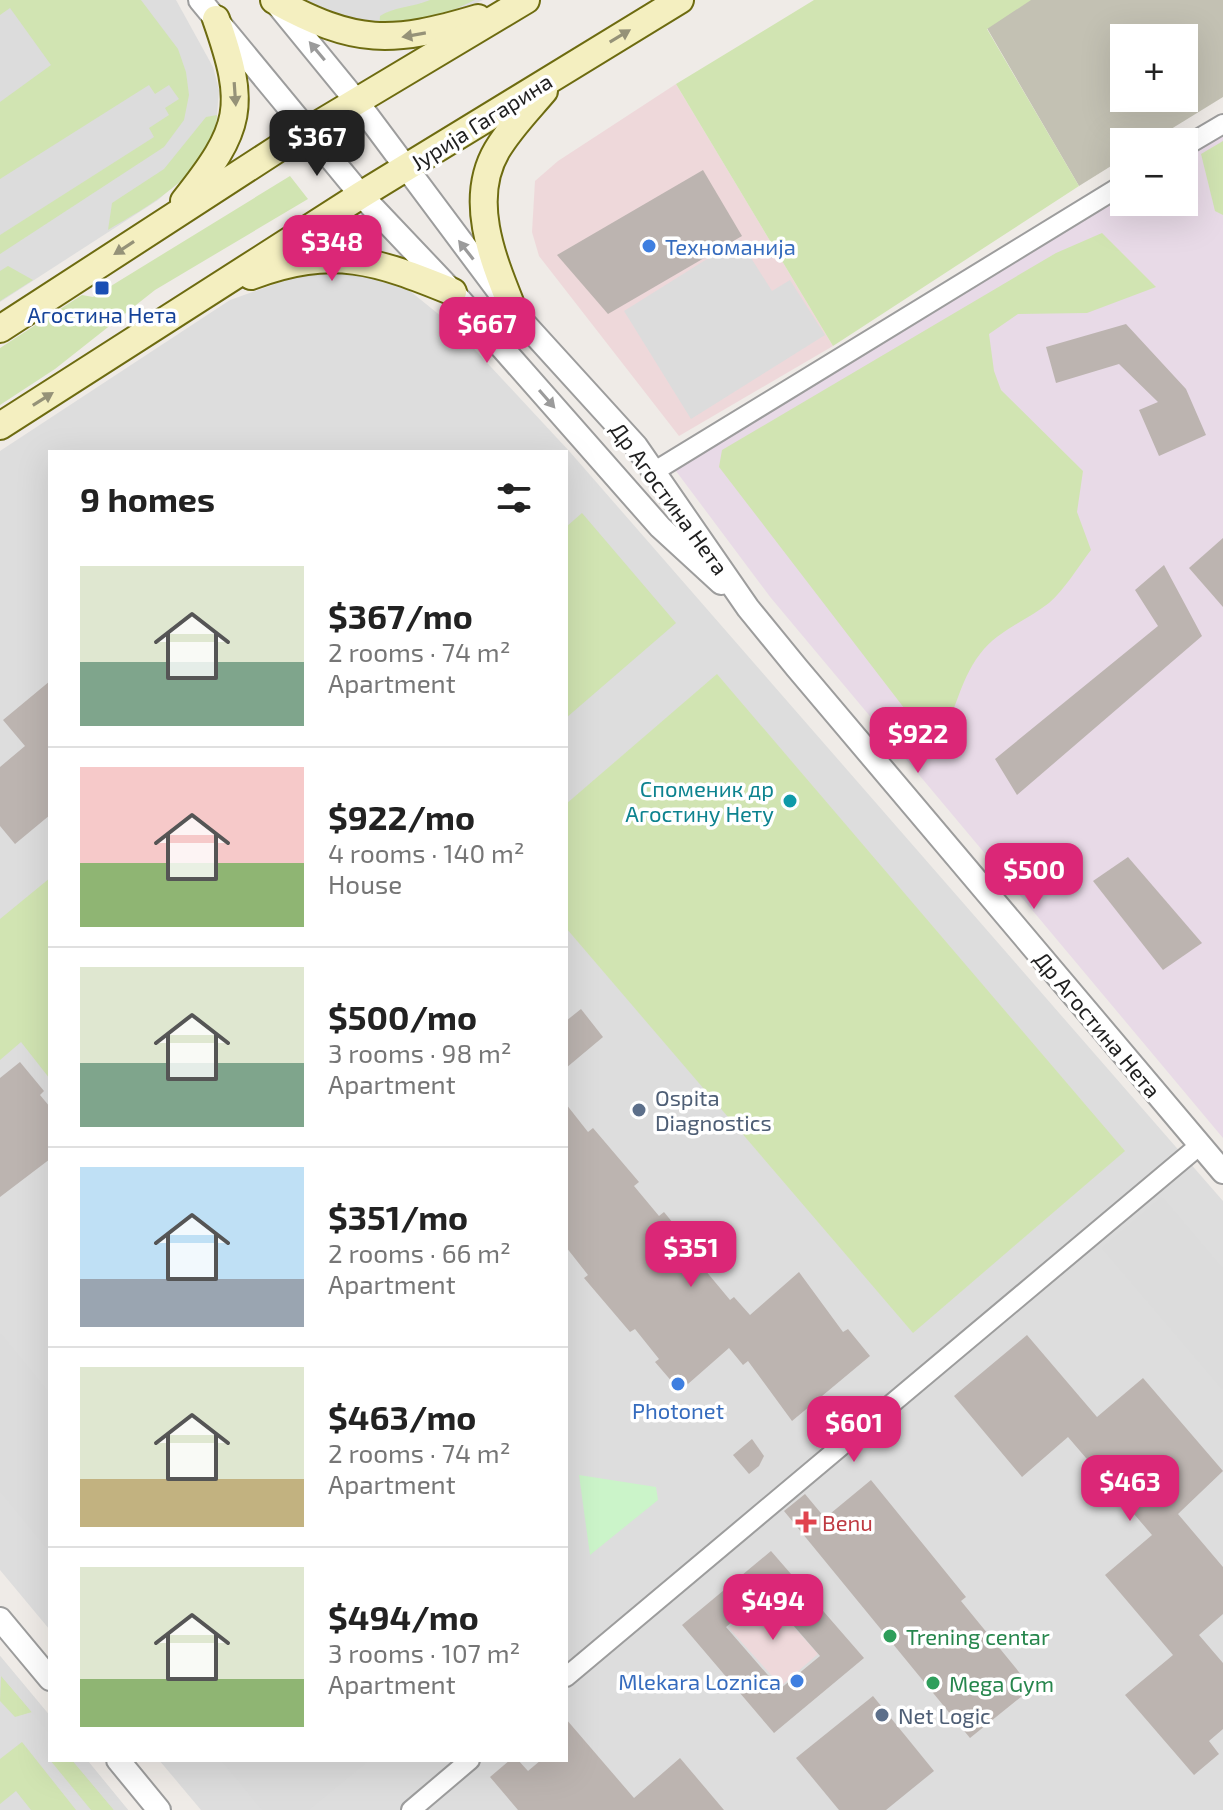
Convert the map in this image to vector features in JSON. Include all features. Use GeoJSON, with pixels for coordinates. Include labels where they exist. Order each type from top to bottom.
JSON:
{"type":"FeatureCollection","features":[{"type":"Feature","properties":{"kind":"main road"},"geometry":{"type":"LineString","coordinates":[[274,0],[348,34],[381,38],[433,31],[521,3]]}},
{"type":"Feature","properties":{"kind":"main road","name":"Јурија Гагарина"},"geometry":{"type":"LineString","coordinates":[[0,426],[361,195],[680,0]]}},
{"type":"Feature","properties":{"kind":"main road"},"geometry":{"type":"LineString","coordinates":[[0,329],[308,131],[521,3]]}},
{"type":"Feature","properties":{"kind":"main road"},"geometry":{"type":"LineString","coordinates":[[161,224],[209,170],[233,124],[236,103],[233,74],[208,9]]}},
{"type":"Feature","properties":{"kind":"main road"},"geometry":{"type":"LineString","coordinates":[[514,312],[489,239],[483,203],[486,180],[497,151],[508,134],[561,72]]}},
{"type":"Feature","properties":{"kind":"main road"},"geometry":{"type":"LineString","coordinates":[[210,291],[260,272],[343,258],[379,264],[453,292]]}},
{"type":"Feature","properties":{"kind":"street","name":"Др Агостина Нета"},"geometry":{"type":"LineString","coordinates":[[274,0],[358,103],[404,169],[514,312],[618,424],[655,471],[748,608],[1223,1172]]}},
{"type":"Feature","properties":{"kind":"street","name":"Др Агостина Нета"},"geometry":{"type":"LineString","coordinates":[[208,9],[361,195],[453,292],[660,527],[748,608]]}},
{"type":"Feature","properties":{"kind":"street"},"geometry":{"type":"LineString","coordinates":[[1198,139],[1223,124]]}},
{"type":"Feature","properties":{"kind":"street"},"geometry":{"type":"LineString","coordinates":[[655,471],[1110,193]]}},
{"type":"Feature","properties":{"kind":"street"},"geometry":{"type":"LineString","coordinates":[[568,1675],[1200,1145]]}},
{"type":"Feature","properties":{"kind":"street"},"geometry":{"type":"LineString","coordinates":[[0,1619],[48,1677]]}},
{"type":"Feature","properties":{"kind":"street"},"geometry":{"type":"LineString","coordinates":[[120,1762],[159,1810]]}},
{"type":"Feature","properties":{"kind":"street"},"geometry":{"type":"LineString","coordinates":[[411,1810],[468,1762]]}},
{"type":"Feature","properties":{"kind":"shaded area"},"geometry":{"type":"Polygon","coordinates":[[[0,0],[176,0],[213,67],[219,90],[216,127],[190,171],[158,200],[0,302],[0,0]]]}},
{"type":"Feature","properties":{"kind":"shaded area"},"geometry":{"type":"Polygon","coordinates":[[[307,0],[483,0],[436,22],[402,29],[340,20],[307,0]]]}},
{"type":"Feature","properties":{"kind":"shaded area"},"geometry":{"type":"Polygon","coordinates":[[[1020,0],[1223,0],[1223,97],[1173,128],[1110,128],[1110,167],[1079,186],[984,23],[1020,0]]]}},
{"type":"Feature","properties":{"kind":"shaded area"},"geometry":{"type":"Polygon","coordinates":[[[10,8],[51,65],[0,102],[0,15],[10,8]]]}},
{"type":"Feature","properties":{"kind":"shaded area"},"geometry":{"type":"Polygon","coordinates":[[[676,84],[833,346],[679,436],[539,256],[532,232],[535,181],[558,161],[676,84]]]}},
{"type":"Feature","properties":{"kind":"shaded area"},"geometry":{"type":"Polygon","coordinates":[[[149,85],[155,94],[169,85],[179,99],[165,108],[169,115],[149,128],[154,137],[0,235],[0,179],[149,85]]]}},
{"type":"Feature","properties":{"kind":"shaded area"},"geometry":{"type":"Polygon","coordinates":[[[1223,124],[1223,1138],[771,598],[670,463],[1110,193],[1110,216],[1198,216],[1198,139],[1223,124]]]}},
{"type":"Feature","properties":{"kind":"shaded area"},"geometry":{"type":"Polygon","coordinates":[[[739,239],[772,291],[790,280],[825,335],[691,419],[624,311],[739,239]]]}},
{"type":"Feature","properties":{"kind":"shaded area"},"geometry":{"type":"Polygon","coordinates":[[[363,270],[405,287],[452,325],[570,452],[1223,1201],[1223,1810],[201,1810],[161,1762],[568,1762],[568,450],[48,450],[48,1628],[0,1570],[0,451],[230,300],[301,275],[363,270]]]}},
{"type":"Feature","properties":{"kind":"shaded area"},"geometry":{"type":"Polygon","coordinates":[[[1162,1197],[1223,1269],[1223,1390],[1102,1248],[1162,1197]]]}},
{"type":"Feature","properties":{"kind":"shaded area"},"geometry":{"type":"Polygon","coordinates":[[[0,1333],[48,1392],[48,1550],[0,1491],[0,1333]]]}},
{"type":"Feature","properties":{"kind":"shaded area"},"geometry":{"type":"Polygon","coordinates":[[[766,1596],[818,1654],[781,1686],[729,1628],[766,1596]]]}},
{"type":"Feature","properties":{"kind":"shaded area"},"geometry":{"type":"Polygon","coordinates":[[[0,1656],[48,1714],[48,1762],[89,1762],[128,1810],[0,1810],[0,1656]]]}},
{"type":"Feature","properties":{"kind":"shaded area"},"geometry":{"type":"Polygon","coordinates":[[[0,1656],[48,1714],[48,1732],[0,1674],[0,1656]]]}},
{"type":"Feature","properties":{"kind":"shaded area"},"geometry":{"type":"Polygon","coordinates":[[[74,1762],[89,1762],[128,1810],[114,1810],[74,1762]]]}},
{"type":"Feature","properties":{"kind":"shaded area"},"geometry":{"type":"Polygon","coordinates":[[[223,1762],[368,1762],[309,1810],[262,1810],[223,1762]]]}},
{"type":"Feature","properties":{"kind":"green space"},"geometry":{"type":"Polygon","coordinates":[[[0,0],[141,0],[178,49],[186,72],[189,95],[184,120],[164,147],[0,254],[0,0]]]}},
{"type":"Feature","properties":{"kind":"green space"},"geometry":{"type":"Polygon","coordinates":[[[430,0],[475,0],[440,16],[379,27],[380,16],[385,13],[430,0]]]}},
{"type":"Feature","properties":{"kind":"green space"},"geometry":{"type":"Polygon","coordinates":[[[814,0],[1031,0],[987,29],[1079,186],[833,346],[676,84],[814,0]]]}},
{"type":"Feature","properties":{"kind":"green space"},"geometry":{"type":"Polygon","coordinates":[[[217,115],[213,135],[192,170],[161,197],[108,230],[112,203],[164,169],[206,117],[217,115]]]}},
{"type":"Feature","properties":{"kind":"green space"},"geometry":{"type":"Polygon","coordinates":[[[1223,141],[1223,215],[1215,211],[1201,154],[1223,141]]]}},
{"type":"Feature","properties":{"kind":"green space"},"geometry":{"type":"Polygon","coordinates":[[[290,176],[308,199],[155,290],[55,369],[0,405],[0,348],[82,295],[93,297],[290,176]]]}},
{"type":"Feature","properties":{"kind":"green space"},"geometry":{"type":"Polygon","coordinates":[[[1102,233],[1156,287],[1087,313],[1018,314],[989,334],[994,371],[1001,390],[1083,471],[1077,512],[1091,550],[1049,603],[1004,632],[980,654],[934,747],[719,467],[722,450],[1056,253],[1102,233]]]}},
{"type":"Feature","properties":{"kind":"green space"},"geometry":{"type":"Polygon","coordinates":[[[8,266],[33,280],[0,301],[0,271],[8,266]]]}},
{"type":"Feature","properties":{"kind":"green space"},"geometry":{"type":"Polygon","coordinates":[[[582,513],[676,623],[568,716],[568,525],[582,513]]]}},
{"type":"Feature","properties":{"kind":"green space"},"geometry":{"type":"Polygon","coordinates":[[[717,674],[1125,1151],[913,1333],[568,930],[568,802],[717,674]]]}},
{"type":"Feature","properties":{"kind":"green space"},"geometry":{"type":"Polygon","coordinates":[[[48,880],[48,1076],[21,1042],[0,1060],[0,919],[48,880]]]}},
{"type":"Feature","properties":{"kind":"green space"},"geometry":{"type":"Polygon","coordinates":[[[579,1475],[656,1487],[658,1500],[590,1555],[579,1475]]]}},
{"type":"Feature","properties":{"kind":"green space"},"geometry":{"type":"Polygon","coordinates":[[[1,1676],[32,1712],[15,1717],[0,1701],[1,1676]]]}},
{"type":"Feature","properties":{"kind":"green space"},"geometry":{"type":"Polygon","coordinates":[[[22,1742],[76,1810],[31,1810],[16,1791],[0,1804],[0,1759],[22,1742]]]}},
{"type":"Feature","properties":{"kind":"green space"},"geometry":{"type":"Polygon","coordinates":[[[52,1762],[74,1762],[114,1810],[91,1810],[52,1762]]]}},
{"type":"Feature","properties":{"kind":"building","name":"Техноманија"},"geometry":{"type":"Polygon","coordinates":[[[703,170],[742,236],[608,314],[557,255],[703,170]]]}},
{"type":"Feature","properties":{"kind":"building"},"geometry":{"type":"Polygon","coordinates":[[[1126,324],[1186,389],[1206,435],[1159,456],[1139,410],[1158,402],[1119,364],[1056,383],[1046,347],[1126,324]]]}},
{"type":"Feature","properties":{"kind":"building"},"geometry":{"type":"Polygon","coordinates":[[[1223,538],[1223,607],[1189,568],[1223,538]]]}},
{"type":"Feature","properties":{"kind":"building"},"geometry":{"type":"Polygon","coordinates":[[[1164,565],[1202,636],[1017,795],[995,759],[1158,626],[1135,590],[1164,565]]]}},
{"type":"Feature","properties":{"kind":"building"},"geometry":{"type":"Polygon","coordinates":[[[48,683],[48,817],[15,844],[0,826],[0,767],[25,746],[3,720],[48,683]]]}},
{"type":"Feature","properties":{"kind":"building"},"geometry":{"type":"Polygon","coordinates":[[[1128,857],[1202,943],[1163,970],[1093,881],[1128,857]]]}},
{"type":"Feature","properties":{"kind":"building"},"geometry":{"type":"Polygon","coordinates":[[[581,1009],[603,1037],[568,1066],[568,1019],[581,1009]]]}},
{"type":"Feature","properties":{"kind":"building"},"geometry":{"type":"Polygon","coordinates":[[[20,1062],[44,1091],[40,1095],[48,1105],[48,1161],[0,1197],[0,1078],[20,1062]]]}},
{"type":"Feature","properties":{"kind":"building"},"geometry":{"type":"Polygon","coordinates":[[[568,1107],[588,1132],[593,1128],[639,1182],[634,1186],[659,1216],[664,1212],[709,1267],[705,1270],[730,1300],[734,1297],[750,1315],[799,1272],[843,1332],[848,1329],[870,1356],[792,1421],[748,1361],[743,1365],[729,1348],[680,1391],[655,1362],[659,1359],[635,1329],[630,1332],[584,1278],[588,1275],[568,1250],[568,1107]]]}},
{"type":"Feature","properties":{"kind":"building"},"geometry":{"type":"Polygon","coordinates":[[[1027,1335],[1097,1417],[1143,1378],[1223,1471],[1178,1514],[1223,1567],[1223,1614],[1199,1635],[1223,1663],[1223,1729],[1209,1741],[1219,1754],[1194,1775],[1125,1695],[1173,1655],[1105,1575],[1152,1535],[1068,1437],[1022,1477],[954,1396],[1027,1335]]]}},
{"type":"Feature","properties":{"kind":"building"},"geometry":{"type":"Polygon","coordinates":[[[752,1439],[764,1456],[759,1466],[749,1474],[733,1455],[752,1439]]]}},
{"type":"Feature","properties":{"kind":"building"},"geometry":{"type":"Polygon","coordinates":[[[871,1480],[966,1597],[961,1601],[1032,1688],[970,1738],[784,1511],[805,1494],[825,1518],[871,1480]]]}},
{"type":"Feature","properties":{"kind":"building"},"geometry":{"type":"Polygon","coordinates":[[[771,1551],[864,1658],[774,1733],[682,1625],[771,1551]],[[766,1594],[726,1627],[780,1689],[820,1656],[766,1594]]]}},
{"type":"Feature","properties":{"kind":"building"},"geometry":{"type":"Polygon","coordinates":[[[873,1696],[934,1771],[886,1810],[839,1810],[796,1758],[873,1696]]]}},
{"type":"Feature","properties":{"kind":"building"},"geometry":{"type":"Polygon","coordinates":[[[568,1721],[634,1798],[680,1758],[724,1810],[518,1810],[490,1777],[508,1762],[520,1762],[528,1771],[539,1762],[568,1762],[568,1721]]]}},
{"type":"Feature","properties":{"kind":"place","name":"Техноманија"},"geometry":{"type":"Point","coordinates":[649,246]}},
{"type":"Feature","properties":{"kind":"place","name":"Агостина Нета"},"geometry":{"type":"Point","coordinates":[102,288]}},
{"type":"Feature","properties":{"kind":"place","name":"Споменик др Агостину Нету"},"geometry":{"type":"Point","coordinates":[790,801]}},
{"type":"Feature","properties":{"kind":"place","name":"Ospita Diagnostics"},"geometry":{"type":"Point","coordinates":[639,1110]}},
{"type":"Feature","properties":{"kind":"place","name":"Photonet"},"geometry":{"type":"Point","coordinates":[678,1384]}},
{"type":"Feature","properties":{"kind":"place","name":"Benu"},"geometry":{"type":"Point","coordinates":[806,1522]}},
{"type":"Feature","properties":{"kind":"place","name":"Trening centar"},"geometry":{"type":"Point","coordinates":[890,1636]}},
{"type":"Feature","properties":{"kind":"place","name":"Mlekara Loznica"},"geometry":{"type":"Point","coordinates":[797,1681]}},
{"type":"Feature","properties":{"kind":"place","name":"Mega Gym"},"geometry":{"type":"Point","coordinates":[933,1683]}},
{"type":"Feature","properties":{"kind":"place","name":"Net Logic"},"geometry":{"type":"Point","coordinates":[882,1715]}}]}
